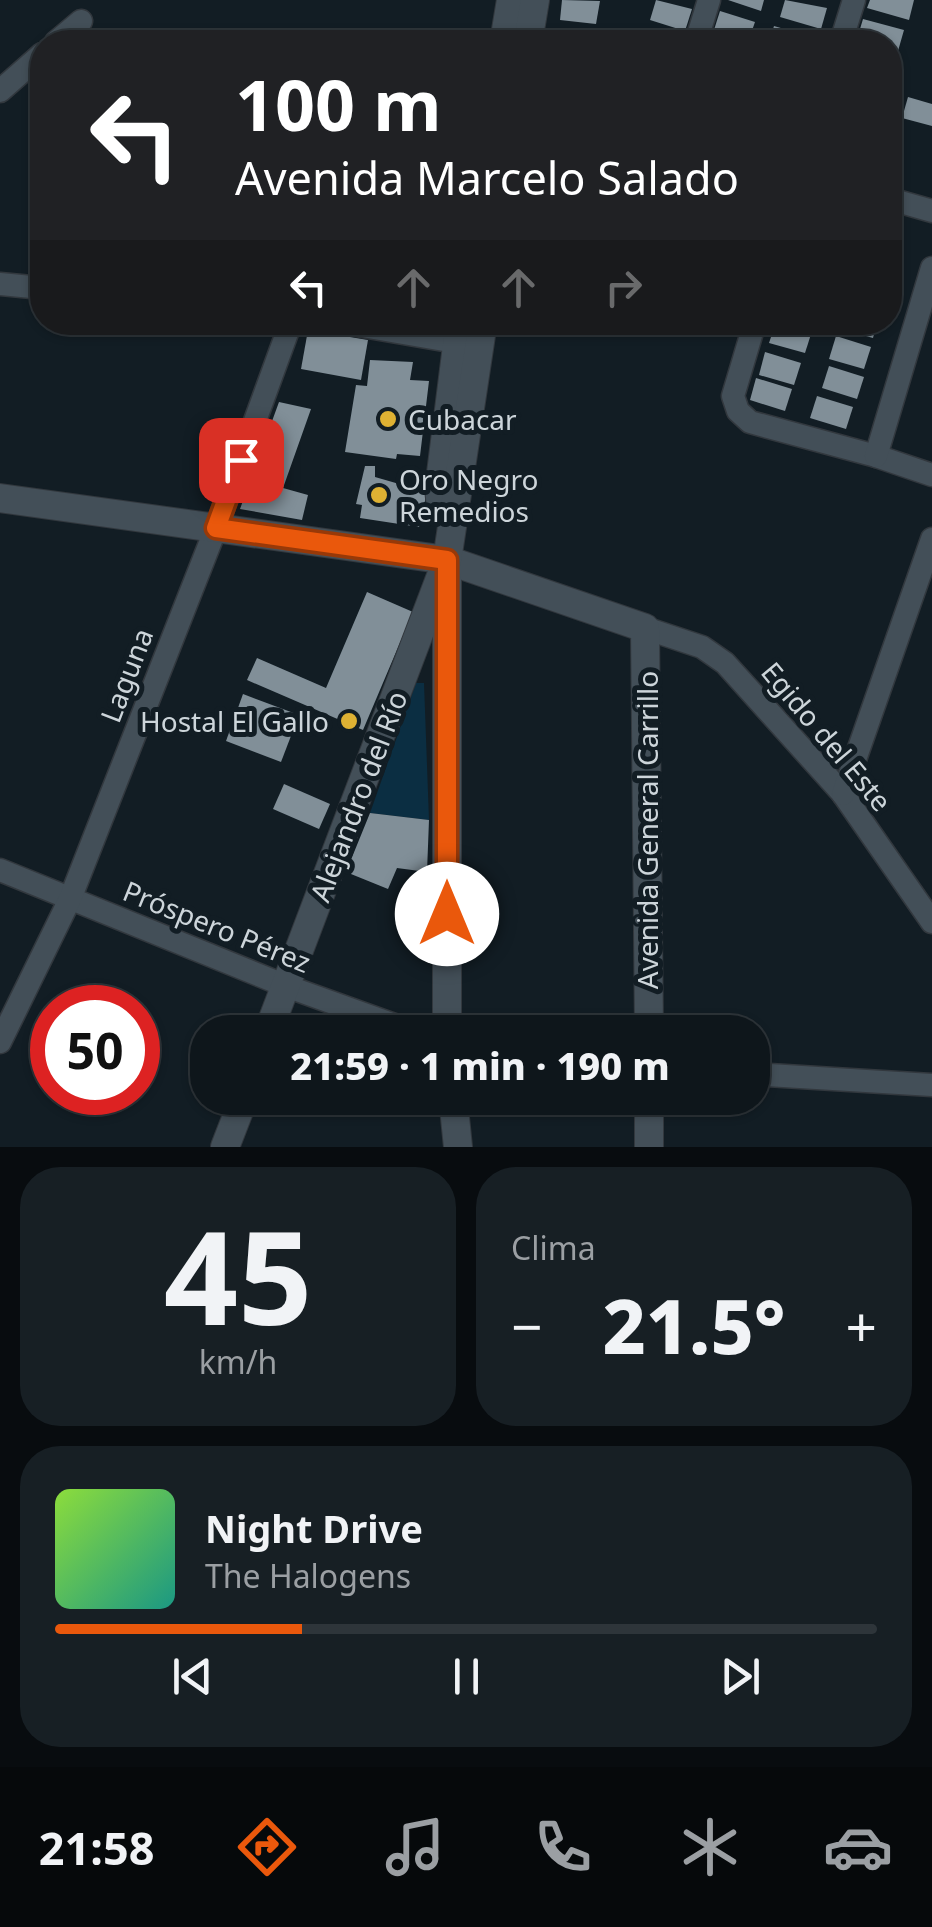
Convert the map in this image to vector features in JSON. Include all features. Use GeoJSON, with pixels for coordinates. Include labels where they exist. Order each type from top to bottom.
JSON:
{"type":"FeatureCollection","features":[{"type":"Feature","properties":{"kind":"main road"},"geometry":{"type":"LineString","coordinates":[[506,30],[511,0]]}},
{"type":"Feature","properties":{"kind":"main road"},"geometry":{"type":"LineString","coordinates":[[530,30],[534,0]]}},
{"type":"Feature","properties":{"kind":"main road"},"geometry":{"type":"LineString","coordinates":[[447,1015],[447,560],[470,335]]}},
{"type":"Feature","properties":{"kind":"main road"},"geometry":{"type":"LineString","coordinates":[[0,498],[447,560],[645,628]]}},
{"type":"Feature","properties":{"kind":"main road","name":"Alejandro del Río"},"geometry":{"type":"LineString","coordinates":[[275,1015],[447,560]]}},
{"type":"Feature","properties":{"kind":"main road","name":"Avenida General Carrillo"},"geometry":{"type":"LineString","coordinates":[[645,628],[648,1015]]}},
{"type":"Feature","properties":{"kind":"main road"},"geometry":{"type":"LineString","coordinates":[[225,1147],[237,1115]]}},
{"type":"Feature","properties":{"kind":"main road"},"geometry":{"type":"LineString","coordinates":[[454,1115],[458,1147]]}},
{"type":"Feature","properties":{"kind":"main road"},"geometry":{"type":"LineString","coordinates":[[649,1115],[649,1147]]}},
{"type":"Feature","properties":{"kind":"street"},"geometry":{"type":"LineString","coordinates":[[700,30],[709,0]]}},
{"type":"Feature","properties":{"kind":"street"},"geometry":{"type":"LineString","coordinates":[[845,30],[854,0]]}},
{"type":"Feature","properties":{"kind":"street"},"geometry":{"type":"LineString","coordinates":[[70,30],[81,21]]}},
{"type":"Feature","properties":{"kind":"street"},"geometry":{"type":"LineString","coordinates":[[0,91],[30,65]]}},
{"type":"Feature","properties":{"kind":"street"},"geometry":{"type":"LineString","coordinates":[[902,202],[932,211]]}},
{"type":"Feature","properties":{"kind":"street"},"geometry":{"type":"LineString","coordinates":[[876,456],[932,268]]}},
{"type":"Feature","properties":{"kind":"street"},"geometry":{"type":"LineString","coordinates":[[0,284],[30,287]]}},
{"type":"Feature","properties":{"kind":"street","name":"Laguna"},"geometry":{"type":"LineString","coordinates":[[0,1042],[70,899],[216,528],[285,335]]}},
{"type":"Feature","properties":{"kind":"street"},"geometry":{"type":"LineString","coordinates":[[751,335],[732,396],[738,412],[750,422],[876,456],[932,476]]}},
{"type":"Feature","properties":{"kind":"street"},"geometry":{"type":"LineString","coordinates":[[843,794],[927,579],[932,539]]}},
{"type":"Feature","properties":{"kind":"street","name":"Egido del Este"},"geometry":{"type":"LineString","coordinates":[[645,628],[702,646],[725,662],[843,794],[932,922]]}},
{"type":"Feature","properties":{"kind":"street","name":"Próspero Pérez"},"geometry":{"type":"LineString","coordinates":[[0,870],[367,1015]]}},
{"type":"Feature","properties":{"kind":"street"},"geometry":{"type":"LineString","coordinates":[[770,1075],[932,1084]]}},
{"type":"Feature","properties":{"kind":"shaded area"},"geometry":{"type":"Polygon","coordinates":[[[416,683],[424,683],[429,820],[370,813],[416,683]]]}},
{"type":"Feature","properties":{"kind":"building"},"geometry":{"type":"Polygon","coordinates":[[[562,0],[600,1],[596,24],[560,20],[562,0]]]}},
{"type":"Feature","properties":{"kind":"building"},"geometry":{"type":"Polygon","coordinates":[[[656,0],[692,9],[685,30],[650,20],[656,0]]]}},
{"type":"Feature","properties":{"kind":"building"},"geometry":{"type":"Polygon","coordinates":[[[728,0],[764,0],[761,11],[728,0]]]}},
{"type":"Feature","properties":{"kind":"building"},"geometry":{"type":"Polygon","coordinates":[[[785,0],[827,8],[821,29],[780,17],[785,0]]]}},
{"type":"Feature","properties":{"kind":"building"},"geometry":{"type":"Polygon","coordinates":[[[870,0],[914,0],[909,20],[867,8],[870,0]]]}},
{"type":"Feature","properties":{"kind":"building"},"geometry":{"type":"Polygon","coordinates":[[[720,11],[755,22],[752,30],[714,30],[720,11]]]}},
{"type":"Feature","properties":{"kind":"building"},"geometry":{"type":"Polygon","coordinates":[[[863,19],[904,30],[902,37],[902,30],[860,30],[863,19]]]}},
{"type":"Feature","properties":{"kind":"building"},"geometry":{"type":"Polygon","coordinates":[[[908,97],[932,104],[932,126],[902,118],[908,97]]]}},
{"type":"Feature","properties":{"kind":"building"},"geometry":{"type":"Polygon","coordinates":[[[307,335],[368,340],[361,380],[301,369],[307,335]]]}},
{"type":"Feature","properties":{"kind":"building"},"geometry":{"type":"Polygon","coordinates":[[[772,335],[811,335],[805,353],[769,343],[772,335]]]}},
{"type":"Feature","properties":{"kind":"building"},"geometry":{"type":"Polygon","coordinates":[[[836,336],[871,347],[864,369],[829,359],[836,336]]]}},
{"type":"Feature","properties":{"kind":"building"},"geometry":{"type":"Polygon","coordinates":[[[765,352],[801,363],[794,385],[759,375],[765,352]]]}},
{"type":"Feature","properties":{"kind":"building","name":"Cubacar"},"geometry":{"type":"Polygon","coordinates":[[[370,360],[413,362],[410,380],[429,381],[420,456],[397,454],[396,459],[345,452],[356,385],[367,386],[370,360]]]}},
{"type":"Feature","properties":{"kind":"building"},"geometry":{"type":"Polygon","coordinates":[[[829,366],[864,377],[857,399],[822,388],[829,366]]]}},
{"type":"Feature","properties":{"kind":"building"},"geometry":{"type":"Polygon","coordinates":[[[756,378],[792,389],[785,411],[750,400],[756,378]]]}},
{"type":"Feature","properties":{"kind":"building"},"geometry":{"type":"Polygon","coordinates":[[[817,396],[853,407],[846,429],[810,418],[817,396]]]}},
{"type":"Feature","properties":{"kind":"building"},"geometry":{"type":"Polygon","coordinates":[[[279,402],[311,409],[283,488],[308,495],[302,520],[240,509],[279,402]]]}},
{"type":"Feature","properties":{"kind":"building","name":"Oro Negro Remedios"},"geometry":{"type":"Polygon","coordinates":[[[365,466],[375,466],[375,477],[427,492],[419,527],[360,518],[362,505],[356,504],[365,466]]]}},
{"type":"Feature","properties":{"kind":"building"},"geometry":{"type":"Polygon","coordinates":[[[367,592],[413,612],[363,730],[247,680],[257,658],[326,688],[367,592]]]}},
{"type":"Feature","properties":{"kind":"building"},"geometry":{"type":"Polygon","coordinates":[[[243,694],[299,715],[281,762],[226,741],[243,694]]]}},
{"type":"Feature","properties":{"kind":"building"},"geometry":{"type":"Polygon","coordinates":[[[284,784],[330,804],[319,829],[273,809],[284,784]]]}},
{"type":"Feature","properties":{"kind":"building"},"geometry":{"type":"Polygon","coordinates":[[[370,813],[429,820],[427,872],[397,868],[388,889],[346,872],[370,813]]]}},
{"type":"Feature","properties":{"kind":"place","name":"Cubacar"},"geometry":{"type":"Point","coordinates":[388,419]}},
{"type":"Feature","properties":{"kind":"place","name":"Oro Negro Remedios"},"geometry":{"type":"Point","coordinates":[379,495]}},
{"type":"Feature","properties":{"kind":"place","name":"Hostal El Gallo"},"geometry":{"type":"Point","coordinates":[349,721]}},
{"type":"Feature","properties":{"kind":"route"},"geometry":{"type":"LineString","coordinates":[[241,460],[216,528],[447,560],[447,914]]}}]}
